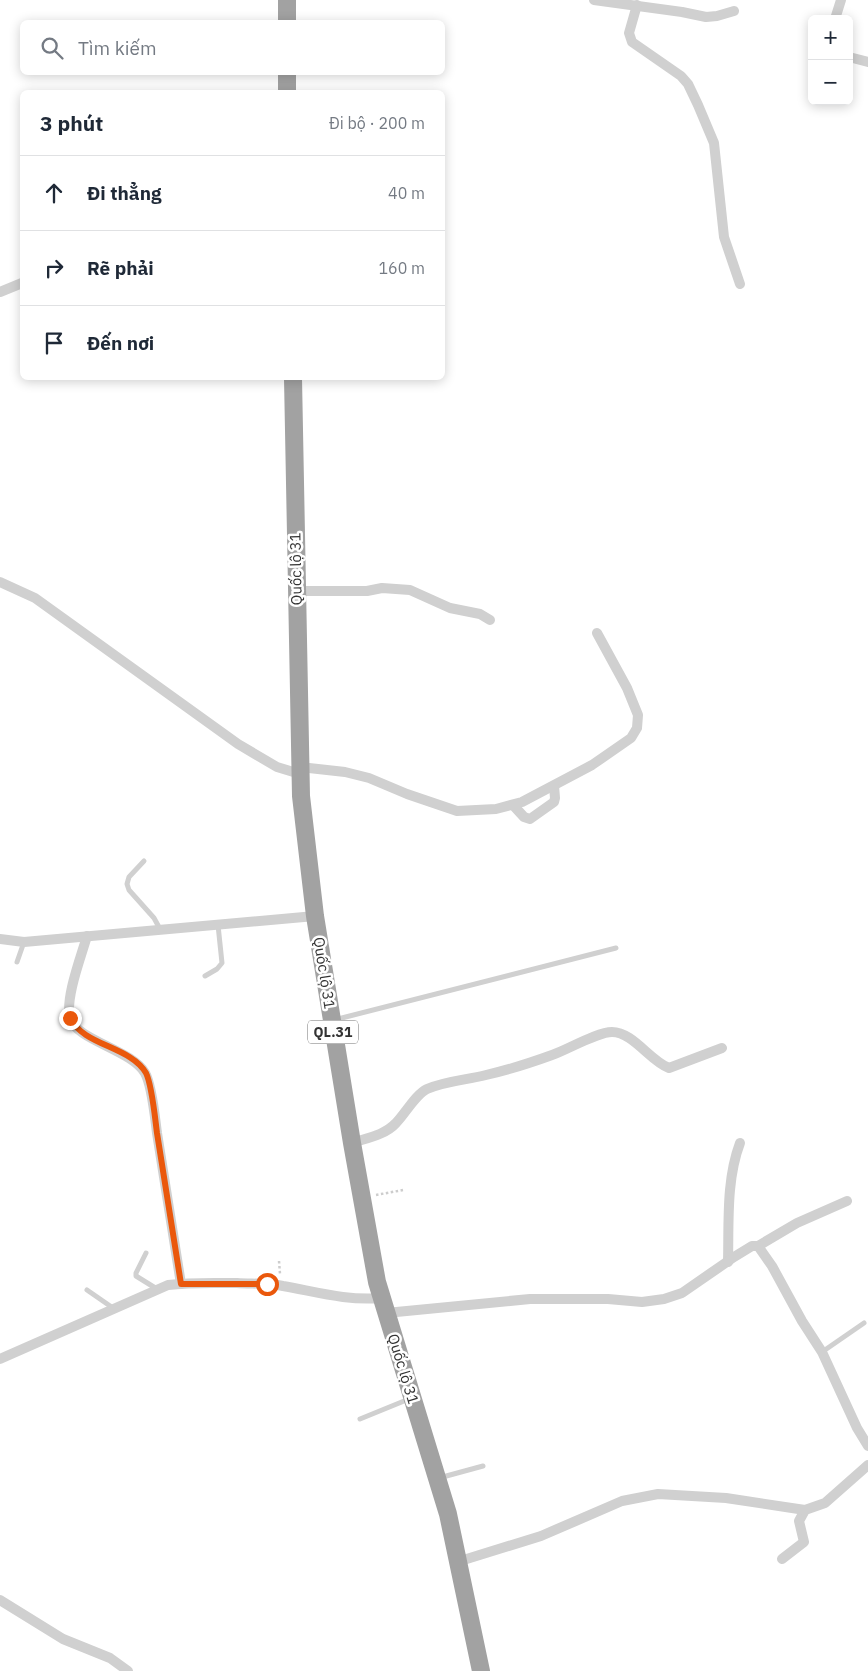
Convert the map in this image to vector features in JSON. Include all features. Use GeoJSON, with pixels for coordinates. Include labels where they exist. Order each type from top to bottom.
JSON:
{"type":"FeatureCollection","features":[{"type":"Feature","properties":{"kind":"highway"},"geometry":{"type":"LineString","coordinates":[[287,0],[287,20]]}},
{"type":"Feature","properties":{"kind":"highway"},"geometry":{"type":"LineString","coordinates":[[287,75],[287,90]]}},
{"type":"Feature","properties":{"kind":"highway","name":"Quốc lộ 31"},"geometry":{"type":"LineString","coordinates":[[294,380],[296,591],[301,796],[315,916],[331,1021],[377,1282],[448,1514],[482,1671]]}},
{"type":"Feature","properties":{"kind":"street"},"geometry":{"type":"LineString","coordinates":[[594,0],[634,3],[706,17],[734,11]]}},
{"type":"Feature","properties":{"kind":"street"},"geometry":{"type":"LineString","coordinates":[[836,15],[841,0]]}},
{"type":"Feature","properties":{"kind":"street"},"geometry":{"type":"LineString","coordinates":[[634,3],[629,33],[632,42],[681,76],[688,84],[714,144],[724,237],[740,284]]}},
{"type":"Feature","properties":{"kind":"street"},"geometry":{"type":"LineString","coordinates":[[853,57],[868,62]]}},
{"type":"Feature","properties":{"kind":"street"},"geometry":{"type":"LineString","coordinates":[[0,292],[20,284]]}},
{"type":"Feature","properties":{"kind":"street"},"geometry":{"type":"LineString","coordinates":[[0,582],[35,598],[238,744],[277,767],[345,772],[369,778],[407,794],[457,811],[496,809],[522,802],[592,765],[631,738],[637,728],[638,714],[627,688],[597,633]]}},
{"type":"Feature","properties":{"kind":"street"},"geometry":{"type":"LineString","coordinates":[[296,591],[367,591],[382,588],[410,590],[450,608],[480,614],[490,620]]}},
{"type":"Feature","properties":{"kind":"street"},"geometry":{"type":"LineString","coordinates":[[513,805],[524,817],[530,819],[554,802],[554,786]]}},
{"type":"Feature","properties":{"kind":"street"},"geometry":{"type":"LineString","coordinates":[[0,942],[24,942],[315,916]]}},
{"type":"Feature","properties":{"kind":"street"},"geometry":{"type":"LineString","coordinates":[[88,936],[69,1001],[70,1018],[74,1026],[127,1057],[140,1066],[146,1075],[155,1118],[181,1284]]}},
{"type":"Feature","properties":{"kind":"street"},"geometry":{"type":"LineString","coordinates":[[352,1143],[384,1132],[396,1124],[425,1090],[512,1069],[553,1055],[602,1034],[612,1032],[622,1034],[662,1066],[669,1068],[722,1048]]}},
{"type":"Feature","properties":{"kind":"street"},"geometry":{"type":"LineString","coordinates":[[728,1262],[731,1188],[740,1143]]}},
{"type":"Feature","properties":{"kind":"street"},"geometry":{"type":"LineString","coordinates":[[0,1359],[168,1285],[244,1283],[281,1285],[384,1305],[530,1299],[608,1299],[642,1302],[657,1300],[682,1293],[752,1246],[758,1246],[798,1223],[847,1201]]}},
{"type":"Feature","properties":{"kind":"street"},"geometry":{"type":"LineString","coordinates":[[758,1246],[780,1279],[802,1321],[822,1352],[853,1419],[868,1446]]}},
{"type":"Feature","properties":{"kind":"street"},"geometry":{"type":"LineString","coordinates":[[457,1562],[541,1536],[622,1501],[658,1494],[726,1498],[805,1510],[825,1503],[868,1465]]}},
{"type":"Feature","properties":{"kind":"street"},"geometry":{"type":"LineString","coordinates":[[782,1559],[804,1542],[799,1521],[805,1510]]}},
{"type":"Feature","properties":{"kind":"street"},"geometry":{"type":"LineString","coordinates":[[0,1600],[63,1639],[110,1658],[128,1671]]}},
{"type":"Feature","properties":{"kind":"lane"},"geometry":{"type":"LineString","coordinates":[[144,861],[129,877],[127,884],[129,890],[154,918],[160,930]]}},
{"type":"Feature","properties":{"kind":"lane"},"geometry":{"type":"LineString","coordinates":[[204,976],[218,969],[222,963],[218,925]]}},
{"type":"Feature","properties":{"kind":"lane"},"geometry":{"type":"LineString","coordinates":[[17,962],[24,942]]}},
{"type":"Feature","properties":{"kind":"lane"},"geometry":{"type":"LineString","coordinates":[[331,1021],[616,948]]}},
{"type":"Feature","properties":{"kind":"lane"},"geometry":{"type":"LineString","coordinates":[[146,1252],[136,1272],[136,1276],[158,1289]]}},
{"type":"Feature","properties":{"kind":"lane"},"geometry":{"type":"LineString","coordinates":[[87,1290],[113,1308]]}},
{"type":"Feature","properties":{"kind":"lane"},"geometry":{"type":"LineString","coordinates":[[822,1352],[864,1323]]}},
{"type":"Feature","properties":{"kind":"lane"},"geometry":{"type":"LineString","coordinates":[[360,1419],[411,1397]]}},
{"type":"Feature","properties":{"kind":"lane"},"geometry":{"type":"LineString","coordinates":[[437,1479],[482,1466]]}},
{"type":"Feature","properties":{"kind":"path"},"geometry":{"type":"LineString","coordinates":[[362,1197],[403,1190]]}},
{"type":"Feature","properties":{"kind":"route"},"geometry":{"type":"LineString","coordinates":[[70,1018],[74,1026],[82,1032],[127,1057],[140,1066],[146,1075],[155,1118],[181,1284],[190,1282],[267,1284]]}}]}
